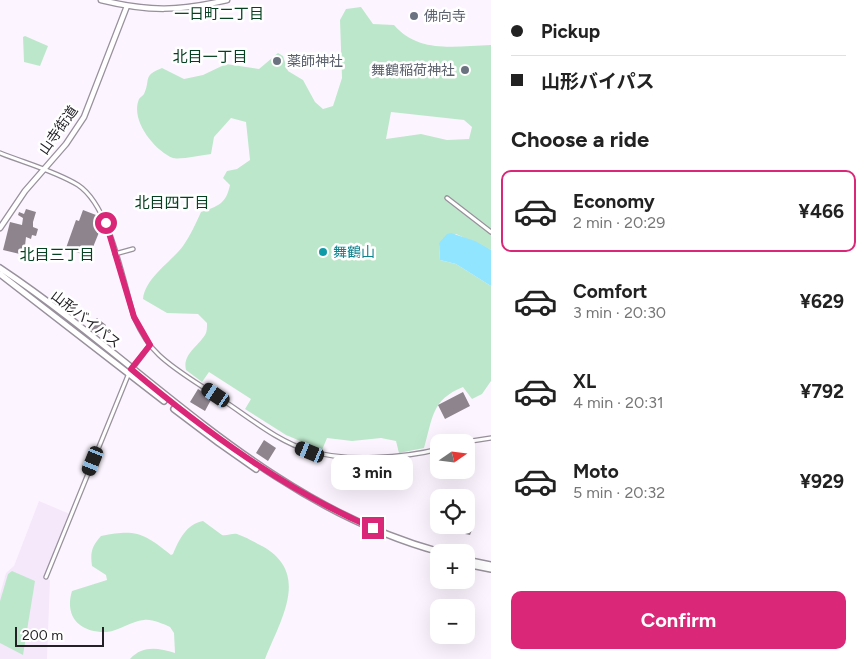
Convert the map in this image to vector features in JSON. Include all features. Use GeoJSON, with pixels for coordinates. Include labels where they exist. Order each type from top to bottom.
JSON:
{"type":"FeatureCollection","features":[{"type":"Feature","properties":{"kind":"highway","name":"山形バイパス"},"geometry":{"type":"LineString","coordinates":[[0,268],[68,318],[130,371]]}},
{"type":"Feature","properties":{"kind":"highway","name":"山形バイパス"},"geometry":{"type":"LineString","coordinates":[[0,274],[217,437],[308,496],[389,536],[430,551]]}},
{"type":"Feature","properties":{"kind":"highway"},"geometry":{"type":"LineString","coordinates":[[475,562],[491,565]]}},
{"type":"Feature","properties":{"kind":"highway"},"geometry":{"type":"LineString","coordinates":[[475,566],[491,569]]}},
{"type":"Feature","properties":{"kind":"main road"},"geometry":{"type":"LineString","coordinates":[[101,0],[127,6],[179,10],[227,0]]}},
{"type":"Feature","properties":{"kind":"main road","name":"山寺街道"},"geometry":{"type":"LineString","coordinates":[[0,228],[43,170],[66,144],[84,117],[127,6]]}},
{"type":"Feature","properties":{"kind":"street"},"geometry":{"type":"LineString","coordinates":[[127,6],[130,0]]}},
{"type":"Feature","properties":{"kind":"street"},"geometry":{"type":"LineString","coordinates":[[0,153],[78,186],[94,200],[103,215],[134,317],[150,345],[169,364],[292,444],[310,452],[334,455],[394,457],[430,451]]}},
{"type":"Feature","properties":{"kind":"street"},"geometry":{"type":"LineString","coordinates":[[447,198],[491,232]]}},
{"type":"Feature","properties":{"kind":"street"},"geometry":{"type":"LineString","coordinates":[[115,254],[133,248]]}},
{"type":"Feature","properties":{"kind":"street"},"geometry":{"type":"LineString","coordinates":[[46,577],[130,371],[150,345]]}},
{"type":"Feature","properties":{"kind":"street"},"geometry":{"type":"LineString","coordinates":[[475,440],[491,438]]}},
{"type":"Feature","properties":{"kind":"shaded area"},"geometry":{"type":"Polygon","coordinates":[[[39,501],[70,514],[45,578],[50,580],[47,659],[0,659],[0,594],[6,573],[14,566],[39,501]]]}},
{"type":"Feature","properties":{"kind":"green space"},"geometry":{"type":"Polygon","coordinates":[[[361,7],[373,24],[394,25],[415,41],[426,44],[452,47],[491,45],[491,250],[456,234],[439,243],[440,260],[456,264],[491,286],[491,381],[482,394],[472,399],[463,387],[445,398],[435,411],[424,448],[399,453],[396,441],[381,438],[352,441],[327,438],[322,450],[286,435],[245,409],[251,399],[209,372],[202,382],[186,370],[185,365],[188,355],[207,331],[207,323],[198,314],[167,313],[143,299],[148,284],[183,246],[201,212],[217,206],[224,200],[230,185],[223,178],[227,171],[237,169],[250,160],[246,122],[231,118],[214,137],[211,154],[173,158],[158,148],[141,125],[138,116],[137,107],[139,99],[144,94],[149,76],[162,68],[184,79],[203,75],[226,64],[259,69],[278,53],[283,56],[288,71],[303,80],[315,102],[323,109],[333,106],[342,78],[340,20],[346,9],[361,7]],[[391,112],[386,139],[421,134],[447,140],[469,139],[472,127],[464,120],[391,112]]]}},
{"type":"Feature","properties":{"kind":"green space"},"geometry":{"type":"Polygon","coordinates":[[[25,36],[48,46],[40,66],[24,62],[23,37],[25,36]]]}},
{"type":"Feature","properties":{"kind":"green space"},"geometry":{"type":"Polygon","coordinates":[[[203,521],[222,535],[237,534],[262,546],[277,557],[285,569],[289,583],[288,598],[284,613],[265,659],[130,659],[140,651],[151,649],[175,653],[174,633],[170,627],[154,621],[144,620],[112,631],[97,632],[89,630],[76,622],[70,609],[72,591],[107,580],[106,575],[92,566],[92,550],[101,536],[132,533],[146,537],[171,555],[188,529],[192,525],[203,521]]]}},
{"type":"Feature","properties":{"kind":"green space"},"geometry":{"type":"Polygon","coordinates":[[[12,571],[35,581],[23,655],[0,643],[0,601],[8,574],[12,571]]]}},
{"type":"Feature","properties":{"kind":"water"},"geometry":{"type":"Polygon","coordinates":[[[451,233],[475,241],[491,250],[491,286],[456,264],[440,260],[439,243],[447,234],[451,233]]]}},
{"type":"Feature","properties":{"kind":"building"},"geometry":{"type":"Polygon","coordinates":[[[26,209],[36,212],[33,227],[38,229],[36,236],[32,235],[31,239],[26,237],[24,255],[3,250],[10,222],[22,225],[23,218],[18,215],[19,212],[24,214],[26,209]]]}},
{"type":"Feature","properties":{"kind":"building"},"geometry":{"type":"Polygon","coordinates":[[[83,210],[96,215],[102,225],[89,257],[66,248],[76,220],[79,221],[83,210]]]}},
{"type":"Feature","properties":{"kind":"building"},"geometry":{"type":"Polygon","coordinates":[[[97,318],[106,325],[98,335],[89,328],[97,318]]]}},
{"type":"Feature","properties":{"kind":"building"},"geometry":{"type":"Polygon","coordinates":[[[198,389],[212,398],[205,411],[190,402],[198,389]]]}},
{"type":"Feature","properties":{"kind":"building"},"geometry":{"type":"Polygon","coordinates":[[[463,392],[470,406],[445,419],[438,405],[463,392]]]}},
{"type":"Feature","properties":{"kind":"building"},"geometry":{"type":"Polygon","coordinates":[[[264,440],[276,448],[268,461],[256,453],[264,440]]]}},
{"type":"Feature","properties":{"kind":"place","name":"佛向寺"},"geometry":{"type":"Point","coordinates":[414,16]}},
{"type":"Feature","properties":{"kind":"place","name":"薬師神社"},"geometry":{"type":"Point","coordinates":[277,61]}},
{"type":"Feature","properties":{"kind":"place","name":"舞鶴稲荷神社"},"geometry":{"type":"Point","coordinates":[465,70]}},
{"type":"Feature","properties":{"kind":"place","name":"舞鶴山"},"geometry":{"type":"Point","coordinates":[323,252]}},
{"type":"Feature","properties":{"kind":"district","name":"一日町二丁目"},"geometry":{"type":"Point","coordinates":[219,14]}},
{"type":"Feature","properties":{"kind":"district","name":"北目一丁目"},"geometry":{"type":"Point","coordinates":[210,57]}},
{"type":"Feature","properties":{"kind":"district","name":"北目四丁目"},"geometry":{"type":"Point","coordinates":[172,203]}},
{"type":"Feature","properties":{"kind":"district","name":"北目三丁目"},"geometry":{"type":"Point","coordinates":[57,255]}},
{"type":"Feature","properties":{"kind":"route"},"geometry":{"type":"LineString","coordinates":[[106,223],[134,317],[140,331],[150,345],[131,369],[199,424],[256,464],[336,512],[373,528]]}}]}
